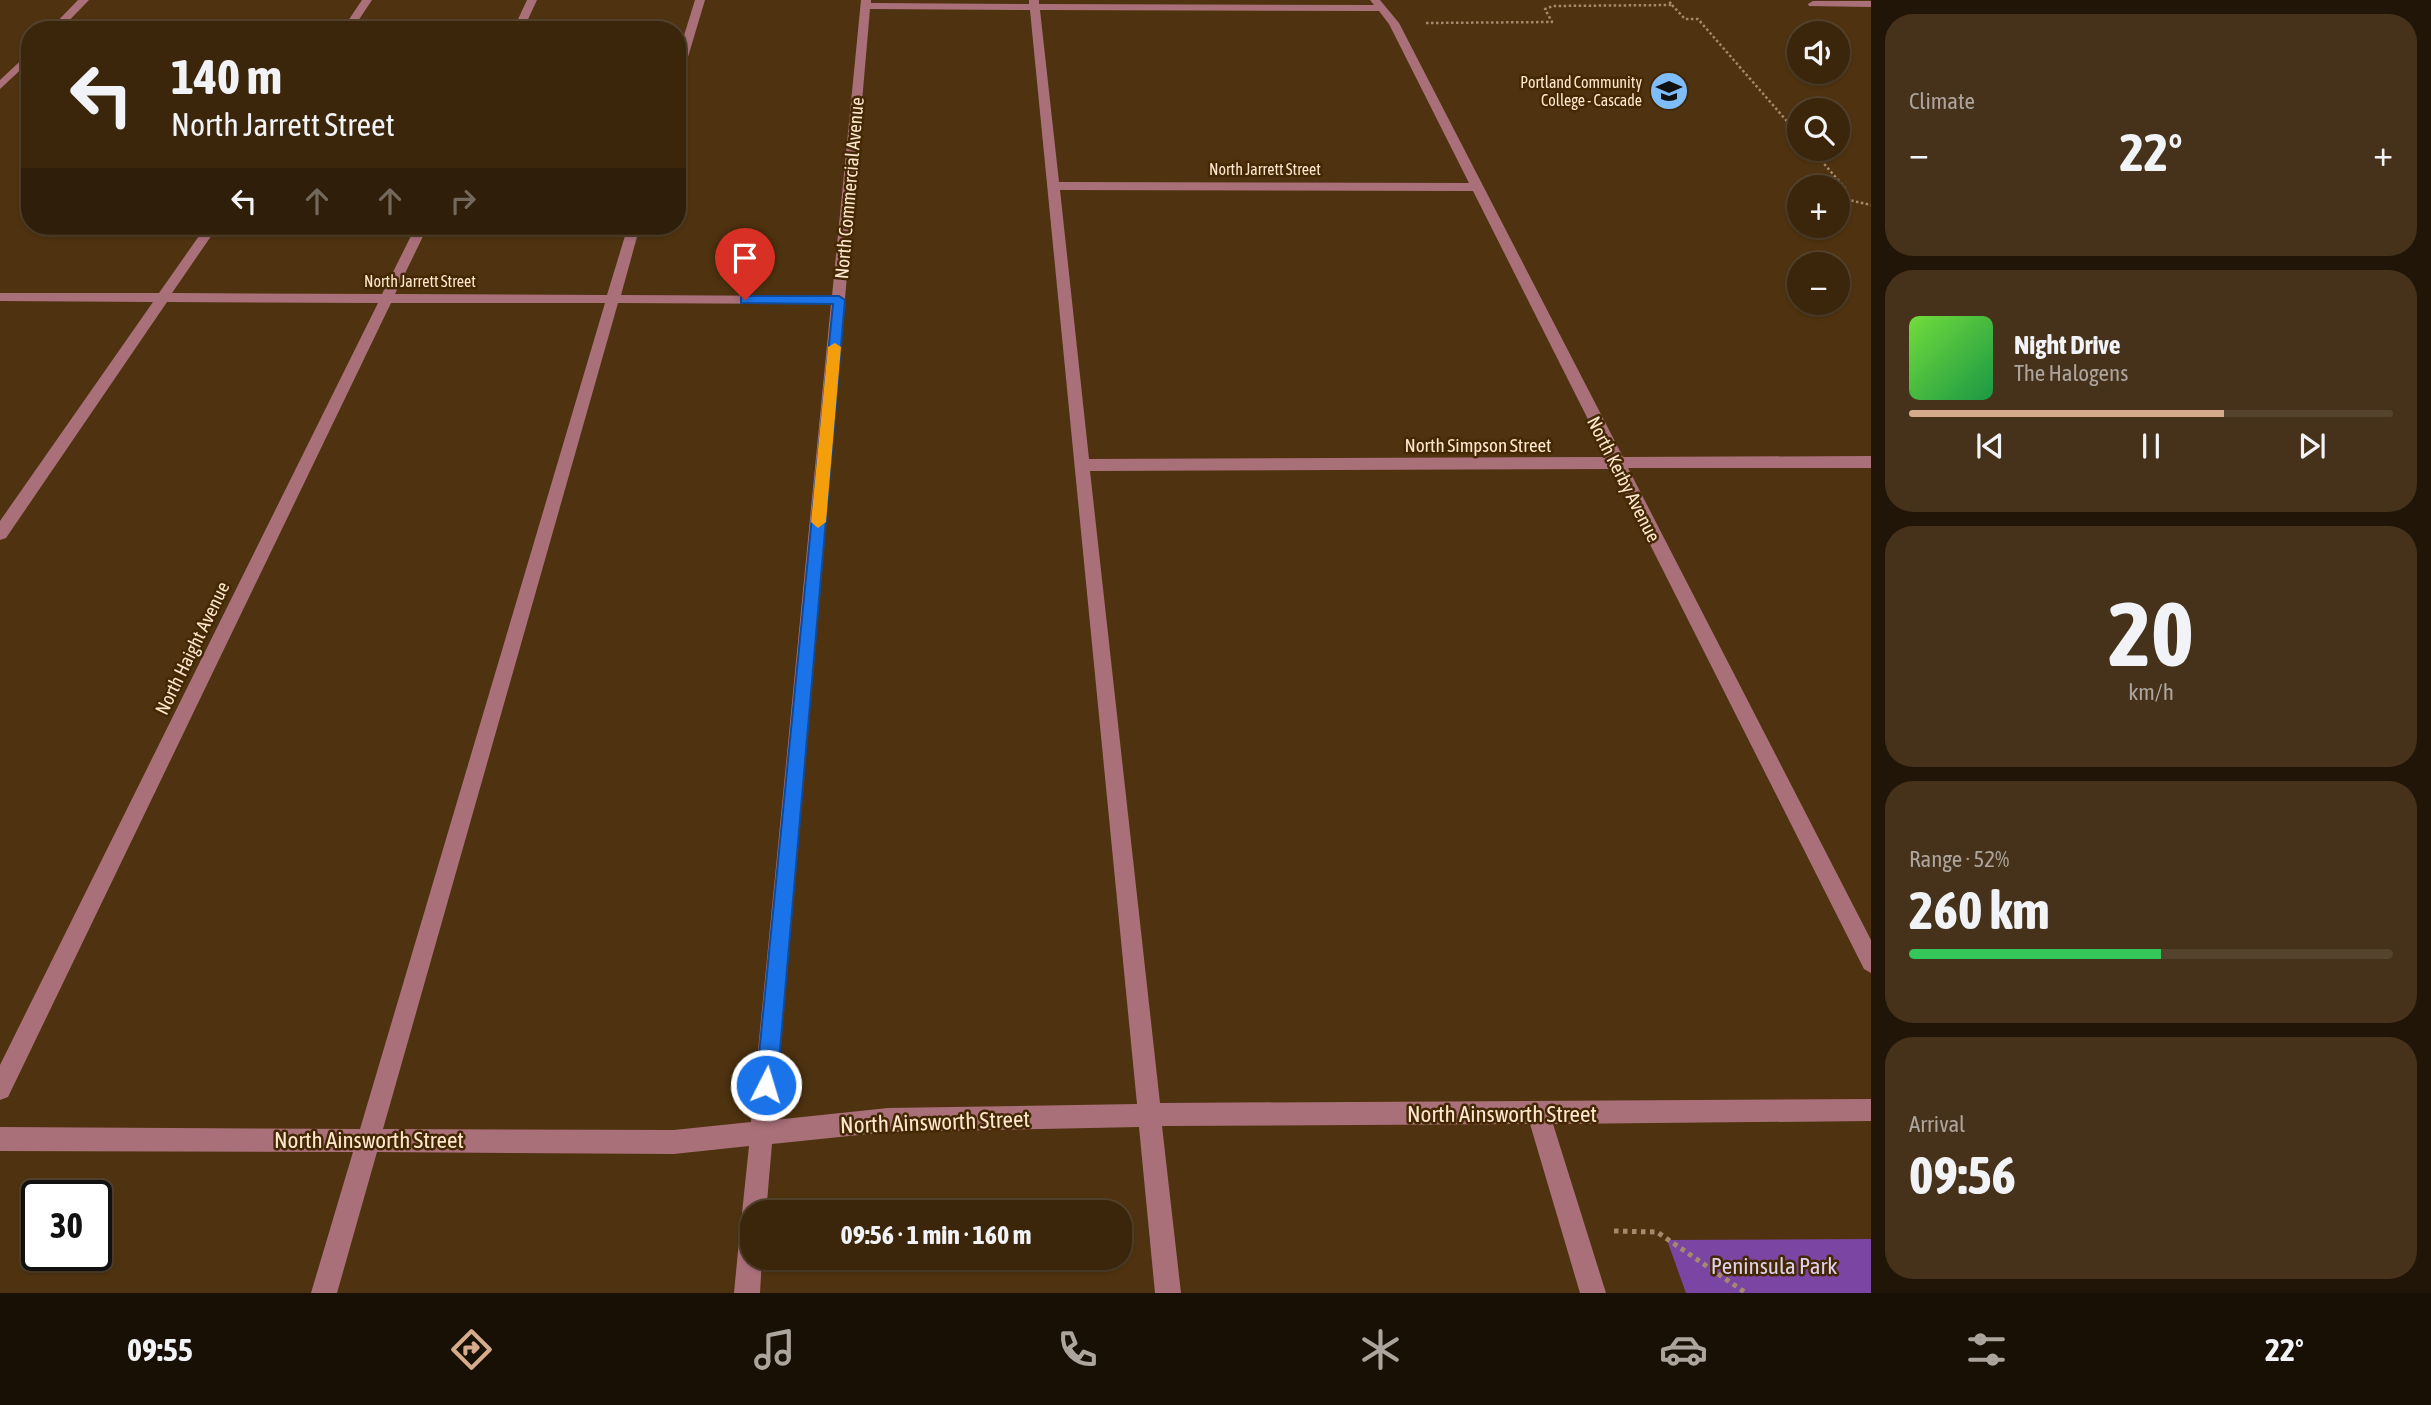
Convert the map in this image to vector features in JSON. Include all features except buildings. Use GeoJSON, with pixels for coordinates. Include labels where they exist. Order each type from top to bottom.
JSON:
{"type":"FeatureCollection","features":[{"type":"Feature","properties":{"kind":"street"},"geometry":{"type":"LineString","coordinates":[[63,21],[83,0]]}},
{"type":"Feature","properties":{"kind":"street"},"geometry":{"type":"LineString","coordinates":[[353,21],[367,0]]}},
{"type":"Feature","properties":{"kind":"street"},"geometry":{"type":"LineString","coordinates":[[522,21],[532,0]]}},
{"type":"Feature","properties":{"kind":"street"},"geometry":{"type":"LineString","coordinates":[[686,47],[700,0]]}},
{"type":"Feature","properties":{"kind":"street"},"geometry":{"type":"LineString","coordinates":[[866,3],[1377,4]]}},
{"type":"Feature","properties":{"kind":"street","name":"North Commercial Avenue"},"geometry":{"type":"LineString","coordinates":[[755,1200],[866,3]]}},
{"type":"Feature","properties":{"kind":"street"},"geometry":{"type":"LineString","coordinates":[[1035,3],[1168,1293]]}},
{"type":"Feature","properties":{"kind":"street","name":"North Kerby Avenue"},"geometry":{"type":"LineString","coordinates":[[1377,4],[1388,13],[1394,23],[1871,962]]}},
{"type":"Feature","properties":{"kind":"street"},"geometry":{"type":"LineString","coordinates":[[1813,4],[1871,4]]}},
{"type":"Feature","properties":{"kind":"street"},"geometry":{"type":"LineString","coordinates":[[0,86],[21,64]]}},
{"type":"Feature","properties":{"kind":"street","name":"North Jarrett Street"},"geometry":{"type":"LineString","coordinates":[[1054,186],[1476,187]]}},
{"type":"Feature","properties":{"kind":"street"},"geometry":{"type":"LineString","coordinates":[[0,534],[206,235]]}},
{"type":"Feature","properties":{"kind":"street","name":"North Haight Avenue"},"geometry":{"type":"LineString","coordinates":[[0,1088],[418,235]]}},
{"type":"Feature","properties":{"kind":"street"},"geometry":{"type":"LineString","coordinates":[[324,1293],[631,235]]}},
{"type":"Feature","properties":{"kind":"street","name":"North Jarrett Street"},"geometry":{"type":"LineString","coordinates":[[0,298],[839,300]]}},
{"type":"Feature","properties":{"kind":"street","name":"North Simpson Street"},"geometry":{"type":"LineString","coordinates":[[1084,464],[1871,462]]}},
{"type":"Feature","properties":{"kind":"street","name":"North Ainsworth Street"},"geometry":{"type":"LineString","coordinates":[[0,1139],[674,1142],[888,1121],[1150,1115],[1871,1110]]}},
{"type":"Feature","properties":{"kind":"street"},"geometry":{"type":"LineString","coordinates":[[1539,1114],[1593,1293]]}},
{"type":"Feature","properties":{"kind":"street"},"geometry":{"type":"LineString","coordinates":[[747,1293],[749,1270]]}},
{"type":"Feature","properties":{"kind":"path"},"geometry":{"type":"LineString","coordinates":[[1668,0],[1685,19],[1698,19],[1787,121]]}},
{"type":"Feature","properties":{"kind":"path"},"geometry":{"type":"LineString","coordinates":[[1394,23],[1552,22],[1545,9],[1553,6],[1672,5]]}},
{"type":"Feature","properties":{"kind":"path"},"geometry":{"type":"LineString","coordinates":[[1822,161],[1834,175]]}},
{"type":"Feature","properties":{"kind":"path"},"geometry":{"type":"LineString","coordinates":[[1850,200],[1871,205]]}},
{"type":"Feature","properties":{"kind":"path"},"geometry":{"type":"LineString","coordinates":[[1574,1230],[1657,1232],[1746,1293]]}},
{"type":"Feature","properties":{"kind":"green space","name":"Peninsula Park"},"geometry":{"type":"Polygon","coordinates":[[[1871,1239],[1871,1293],[1686,1293],[1667,1240],[1871,1239]]]}},
{"type":"Feature","properties":{"kind":"slow traffic"},"geometry":{"type":"LineString","coordinates":[[818,522],[835,347]]}},
{"type":"Feature","properties":{"kind":"place","name":"Portland Community College - Cascade"},"geometry":{"type":"Point","coordinates":[1669,91]}},
{"type":"Feature","properties":{"kind":"route"},"geometry":{"type":"LineString","coordinates":[[745,300],[839,300],[766,1085]]}}]}
